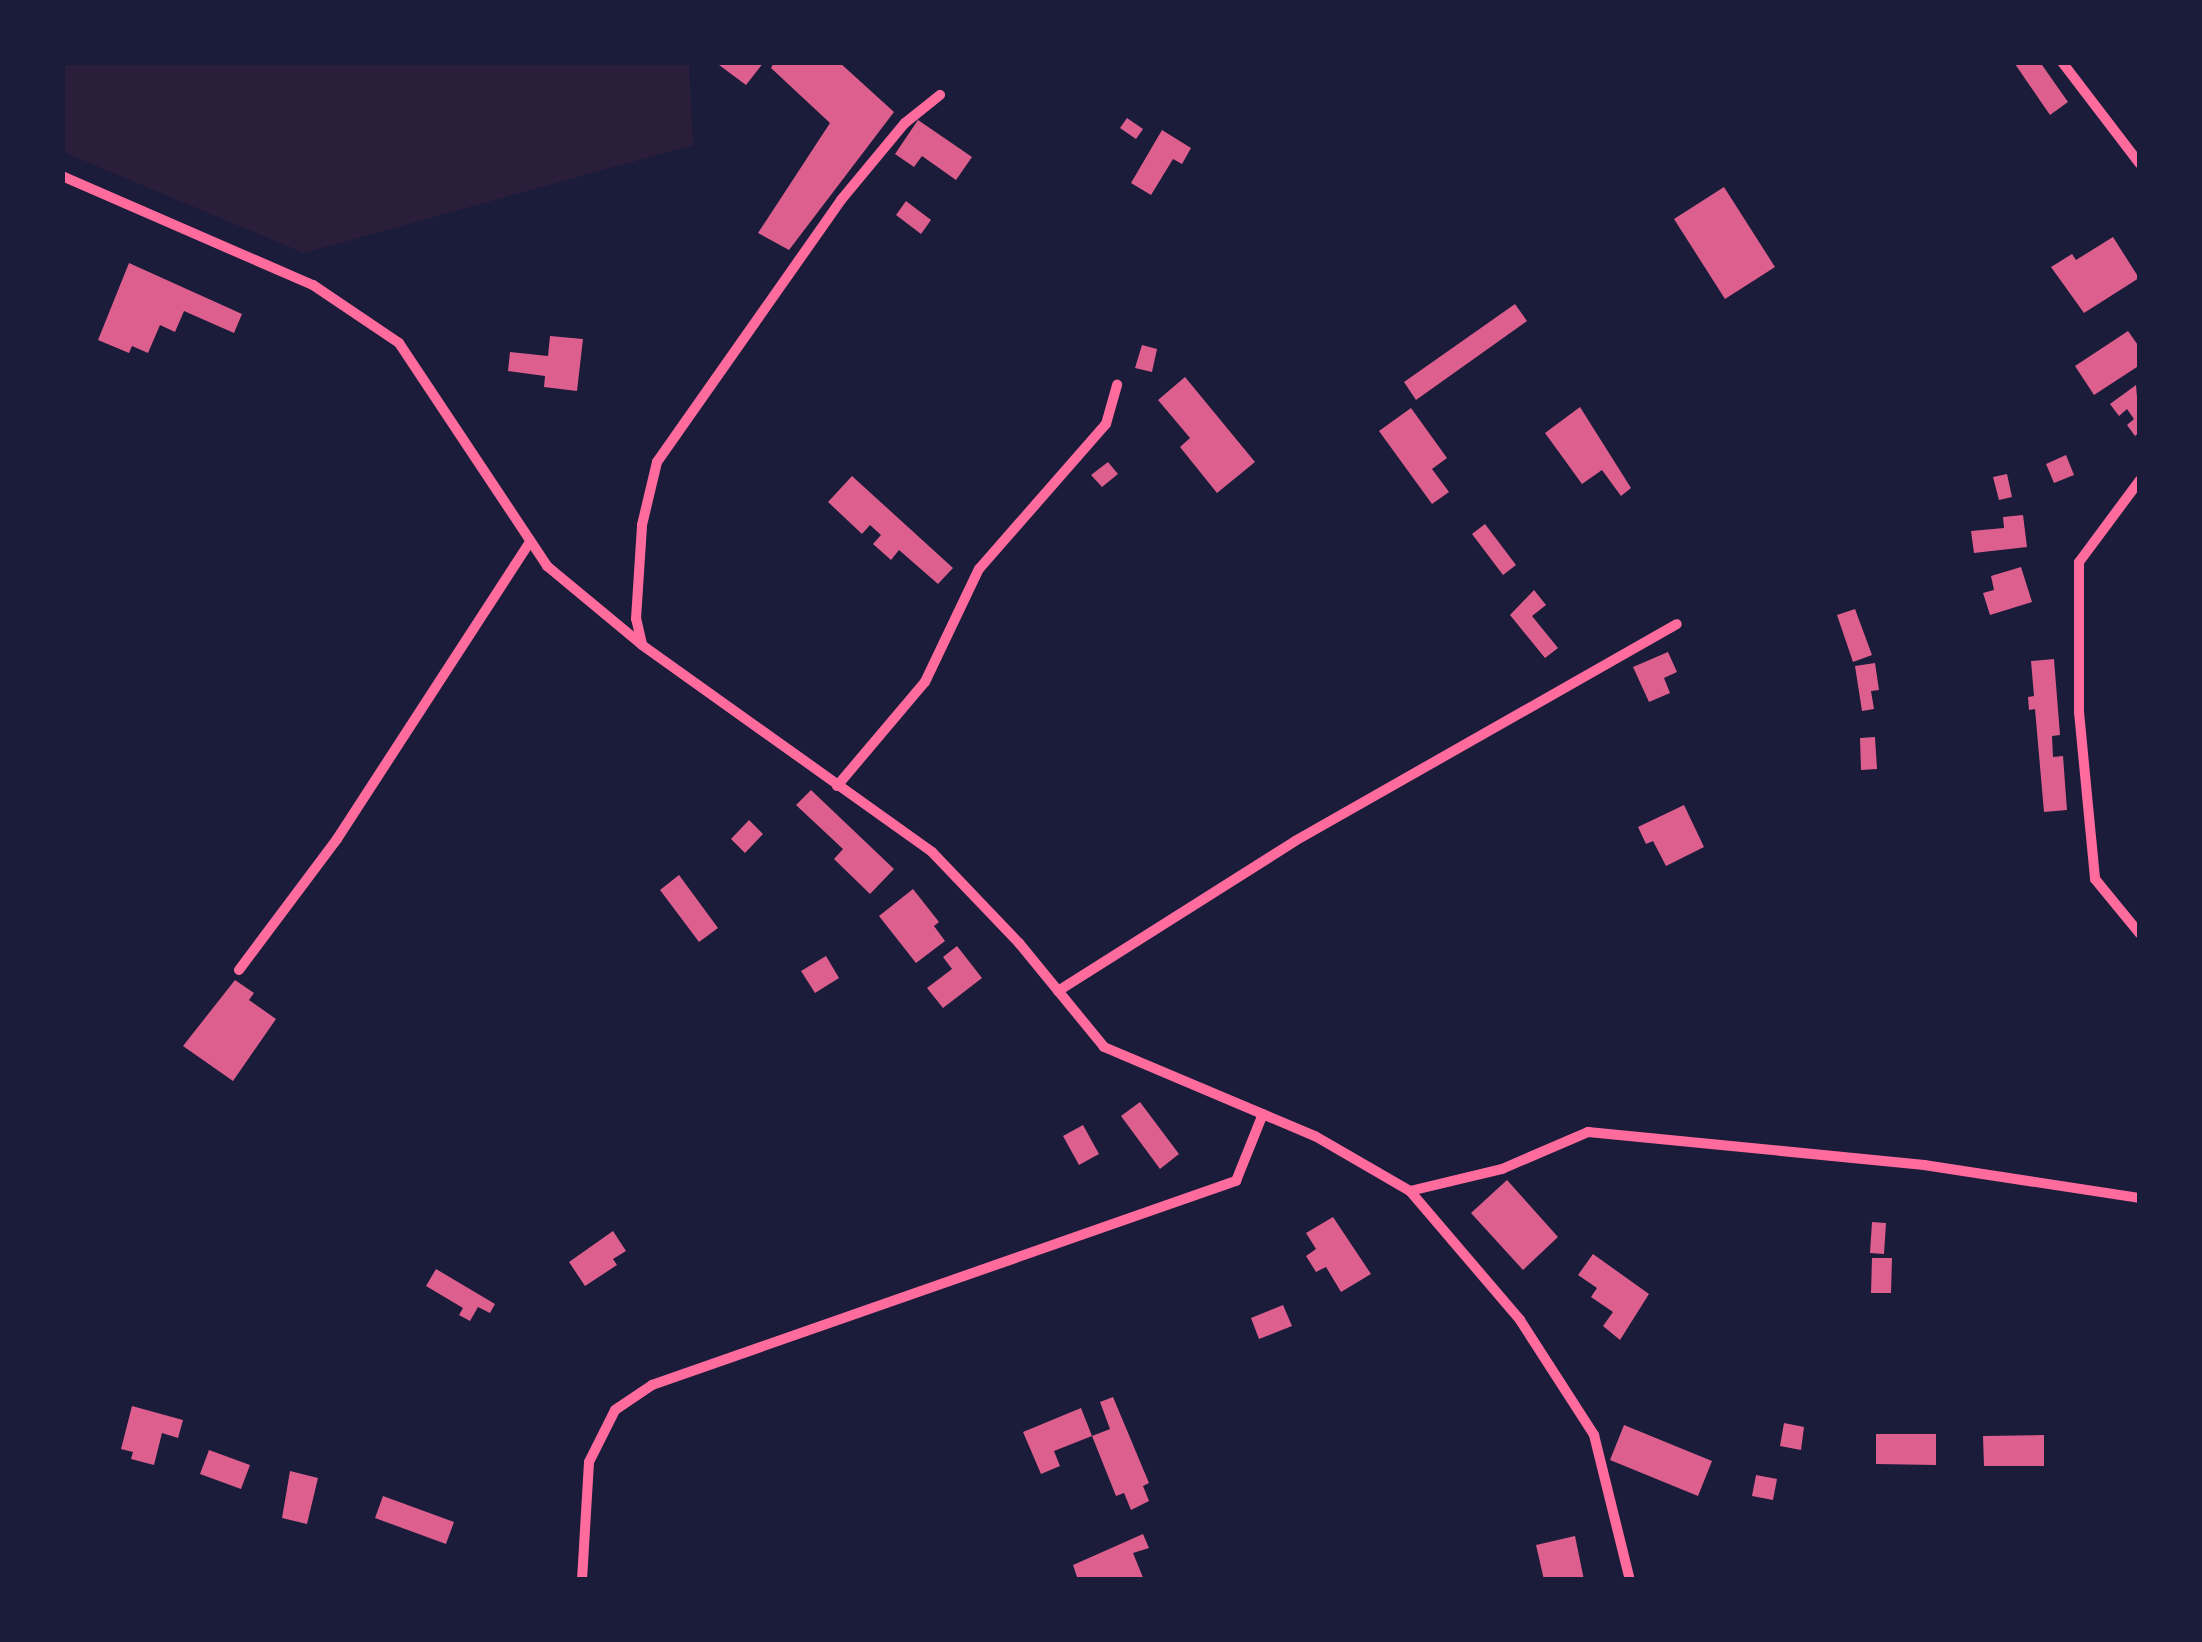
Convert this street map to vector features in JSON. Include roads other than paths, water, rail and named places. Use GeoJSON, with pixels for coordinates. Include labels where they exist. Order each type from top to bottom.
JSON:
{"type":"FeatureCollection","features":[{"type":"Feature","properties":{"kind":"street"},"geometry":{"type":"LineString","coordinates":[[2062,62],[2140,164]]}},
{"type":"Feature","properties":{"kind":"street"},"geometry":{"type":"LineString","coordinates":[[642,645],[636,619],[642,525],[657,462],[842,200],[905,123],[940,95]]}},
{"type":"Feature","properties":{"kind":"street"},"geometry":{"type":"LineString","coordinates":[[62,176],[313,286],[399,343],[546,566],[642,645],[932,852],[1104,1047],[1315,1136],[1410,1191],[1520,1320],[1594,1435],[1630,1580]]}},
{"type":"Feature","properties":{"kind":"street"},"geometry":{"type":"LineString","coordinates":[[837,786],[925,682],[979,568],[1106,424],[1117,385]]}},
{"type":"Feature","properties":{"kind":"street"},"geometry":{"type":"LineString","coordinates":[[2140,480],[2078,562],[2080,712],[2095,879],[2140,934]]}},
{"type":"Feature","properties":{"kind":"street"},"geometry":{"type":"LineString","coordinates":[[240,970],[337,839],[530,542]]}},
{"type":"Feature","properties":{"kind":"street"},"geometry":{"type":"LineString","coordinates":[[1058,991],[1295,841],[1676,624]]}},
{"type":"Feature","properties":{"kind":"street"},"geometry":{"type":"LineString","coordinates":[[582,1580],[589,1462],[615,1410],[652,1384],[1236,1181],[1263,1114]]}},
{"type":"Feature","properties":{"kind":"street"},"geometry":{"type":"LineString","coordinates":[[1410,1191],[1502,1169],[1588,1132],[1924,1165],[2140,1198]]}}]}
